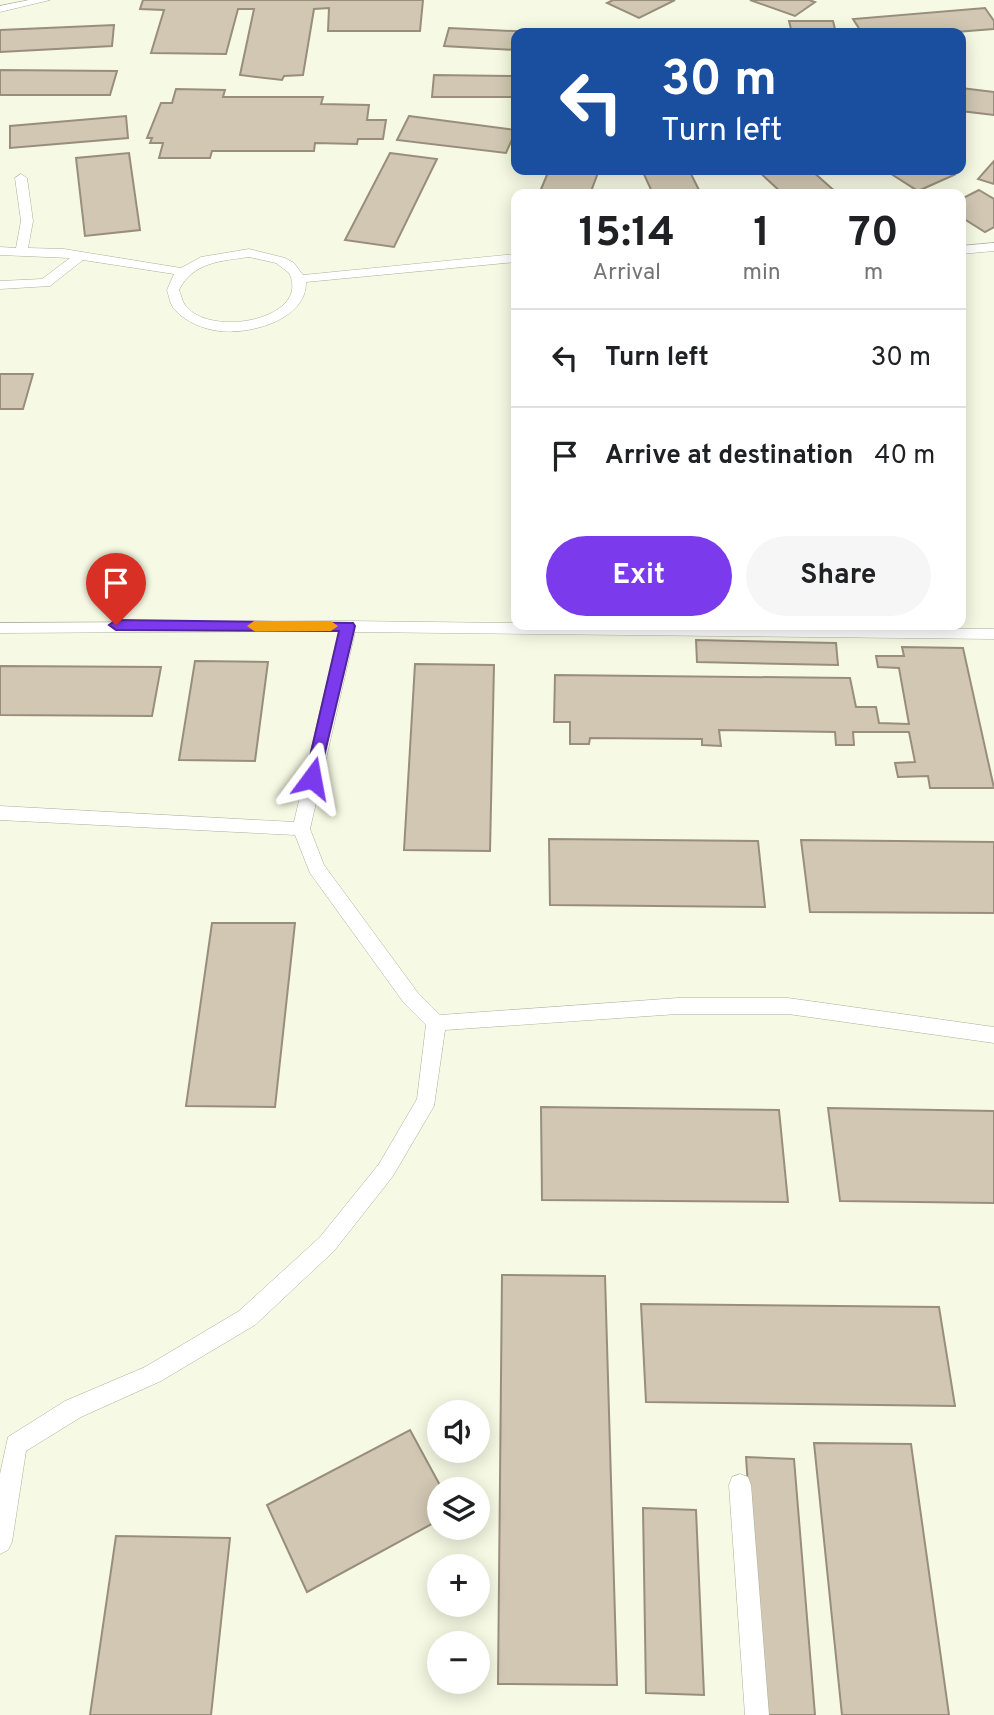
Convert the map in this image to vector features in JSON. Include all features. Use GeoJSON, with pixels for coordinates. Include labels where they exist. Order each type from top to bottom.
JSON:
{"type":"FeatureCollection","features":[{"type":"Feature","properties":{"kind":"lane"},"geometry":{"type":"LineString","coordinates":[[0,9],[45,0]]}},
{"type":"Feature","properties":{"kind":"lane"},"geometry":{"type":"LineString","coordinates":[[21,177],[27,221],[21,252]]}},
{"type":"Feature","properties":{"kind":"lane"},"geometry":{"type":"LineString","coordinates":[[966,250],[994,247]]}},
{"type":"Feature","properties":{"kind":"lane"},"geometry":{"type":"LineString","coordinates":[[0,251],[80,256],[183,272]]}},
{"type":"Feature","properties":{"kind":"lane"},"geometry":{"type":"LineString","coordinates":[[249,253],[281,262],[290,267],[300,279],[300,293],[291,307],[261,322],[223,327],[199,323],[181,313],[172,300],[173,285],[183,272],[201,261],[224,254],[249,253]]}},
{"type":"Feature","properties":{"kind":"lane"},"geometry":{"type":"LineString","coordinates":[[0,285],[45,283],[80,256]]}},
{"type":"Feature","properties":{"kind":"lane"},"geometry":{"type":"LineString","coordinates":[[300,279],[511,258]]}},
{"type":"Feature","properties":{"kind":"lane"},"geometry":{"type":"LineString","coordinates":[[0,1542],[8,1445],[73,1409],[153,1374],[247,1318],[327,1244],[386,1170],[427,1100],[436,1023],[404,989],[316,868],[301,829],[348,626]]}},
{"type":"Feature","properties":{"kind":"lane"},"geometry":{"type":"LineString","coordinates":[[0,628],[511,628]]}},
{"type":"Feature","properties":{"kind":"lane"},"geometry":{"type":"LineString","coordinates":[[671,630],[994,634]]}},
{"type":"Feature","properties":{"kind":"lane"},"geometry":{"type":"LineString","coordinates":[[0,813],[301,829]]}},
{"type":"Feature","properties":{"kind":"lane"},"geometry":{"type":"LineString","coordinates":[[436,1023],[678,1006],[788,1006],[994,1035]]}},
{"type":"Feature","properties":{"kind":"lane"},"geometry":{"type":"LineString","coordinates":[[740,1485],[757,1715]]}},
{"type":"Feature","properties":{"kind":"building"},"geometry":{"type":"Polygon","coordinates":[[[143,0],[423,0],[420,31],[328,31],[329,8],[314,9],[303,75],[284,76],[282,80],[240,75],[254,9],[238,9],[226,54],[151,53],[164,10],[140,9],[143,0]]]}},
{"type":"Feature","properties":{"kind":"building"},"geometry":{"type":"Polygon","coordinates":[[[613,0],[675,0],[639,18],[607,3],[613,0]]]}},
{"type":"Feature","properties":{"kind":"building"},"geometry":{"type":"Polygon","coordinates":[[[750,0],[809,0],[815,2],[795,16],[750,0]]]}},
{"type":"Feature","properties":{"kind":"building"},"geometry":{"type":"Polygon","coordinates":[[[985,8],[994,21],[994,29],[966,31],[966,28],[859,28],[853,19],[985,8]]]}},
{"type":"Feature","properties":{"kind":"building"},"geometry":{"type":"Polygon","coordinates":[[[789,21],[833,21],[835,28],[791,28],[789,21]]]}},
{"type":"Feature","properties":{"kind":"building"},"geometry":{"type":"Polygon","coordinates":[[[114,25],[112,46],[0,52],[0,30],[114,25]]]}},
{"type":"Feature","properties":{"kind":"building"},"geometry":{"type":"Polygon","coordinates":[[[449,28],[511,31],[511,50],[444,46],[449,28]]]}},
{"type":"Feature","properties":{"kind":"building"},"geometry":{"type":"Polygon","coordinates":[[[0,70],[117,71],[110,95],[0,95],[0,70]]]}},
{"type":"Feature","properties":{"kind":"building"},"geometry":{"type":"Polygon","coordinates":[[[434,75],[511,76],[511,97],[432,97],[434,75]]]}},
{"type":"Feature","properties":{"kind":"building"},"geometry":{"type":"Polygon","coordinates":[[[176,89],[225,90],[223,97],[323,97],[321,104],[369,105],[367,120],[386,120],[383,139],[358,139],[357,144],[315,143],[314,151],[212,151],[210,158],[159,158],[163,143],[150,143],[152,138],[147,138],[161,103],[172,103],[176,89]]]}},
{"type":"Feature","properties":{"kind":"building"},"geometry":{"type":"Polygon","coordinates":[[[966,89],[994,92],[994,115],[966,112],[966,89]]]}},
{"type":"Feature","properties":{"kind":"building"},"geometry":{"type":"Polygon","coordinates":[[[126,116],[128,138],[10,148],[10,126],[126,116]]]}},
{"type":"Feature","properties":{"kind":"building"},"geometry":{"type":"Polygon","coordinates":[[[409,116],[511,129],[511,142],[506,153],[397,140],[409,116]]]}},
{"type":"Feature","properties":{"kind":"building"},"geometry":{"type":"Polygon","coordinates":[[[129,153],[140,230],[85,236],[76,158],[129,153]]]}},
{"type":"Feature","properties":{"kind":"building"},"geometry":{"type":"Polygon","coordinates":[[[390,153],[437,159],[394,247],[345,240],[390,153]]]}},
{"type":"Feature","properties":{"kind":"building"},"geometry":{"type":"Polygon","coordinates":[[[994,161],[994,184],[978,179],[994,161]]]}},
{"type":"Feature","properties":{"kind":"building"},"geometry":{"type":"Polygon","coordinates":[[[547,175],[597,175],[592,189],[541,189],[547,175]]]}},
{"type":"Feature","properties":{"kind":"building"},"geometry":{"type":"Polygon","coordinates":[[[644,175],[692,175],[698,189],[651,189],[644,175]]]}},
{"type":"Feature","properties":{"kind":"building"},"geometry":{"type":"Polygon","coordinates":[[[762,175],[817,175],[832,189],[778,189],[762,175]]]}},
{"type":"Feature","properties":{"kind":"building"},"geometry":{"type":"Polygon","coordinates":[[[893,175],[954,175],[922,189],[915,189],[893,175]]]}},
{"type":"Feature","properties":{"kind":"building"},"geometry":{"type":"Polygon","coordinates":[[[979,190],[994,199],[994,227],[985,232],[966,220],[966,196],[979,190]]]}},
{"type":"Feature","properties":{"kind":"building"},"geometry":{"type":"Polygon","coordinates":[[[0,374],[33,374],[23,409],[0,409],[0,374]]]}},
{"type":"Feature","properties":{"kind":"building"},"geometry":{"type":"Polygon","coordinates":[[[696,640],[836,643],[838,665],[697,662],[696,640]]]}},
{"type":"Feature","properties":{"kind":"building"},"geometry":{"type":"Polygon","coordinates":[[[902,647],[963,648],[994,788],[930,788],[928,776],[898,777],[895,763],[915,762],[909,732],[853,732],[854,745],[836,745],[835,732],[719,730],[721,746],[702,745],[702,739],[590,738],[589,744],[570,744],[570,722],[554,722],[555,675],[850,678],[856,707],[876,707],[879,723],[909,724],[899,668],[878,667],[876,656],[904,656],[902,647]]]}},
{"type":"Feature","properties":{"kind":"building"},"geometry":{"type":"Polygon","coordinates":[[[195,661],[268,662],[255,761],[179,760],[195,661]]]}},
{"type":"Feature","properties":{"kind":"building"},"geometry":{"type":"Polygon","coordinates":[[[415,664],[494,665],[490,851],[404,850],[415,664]]]}},
{"type":"Feature","properties":{"kind":"building"},"geometry":{"type":"Polygon","coordinates":[[[0,666],[161,667],[152,716],[0,715],[0,666]]]}},
{"type":"Feature","properties":{"kind":"building"},"geometry":{"type":"Polygon","coordinates":[[[549,839],[758,841],[765,907],[550,905],[549,839]]]}},
{"type":"Feature","properties":{"kind":"building"},"geometry":{"type":"Polygon","coordinates":[[[801,840],[994,842],[994,913],[810,912],[801,840]]]}},
{"type":"Feature","properties":{"kind":"building"},"geometry":{"type":"Polygon","coordinates":[[[212,923],[295,923],[275,1107],[186,1106],[212,923]]]}},
{"type":"Feature","properties":{"kind":"building"},"geometry":{"type":"Polygon","coordinates":[[[541,1107],[779,1110],[788,1202],[542,1200],[541,1107]]]}},
{"type":"Feature","properties":{"kind":"building"},"geometry":{"type":"Polygon","coordinates":[[[828,1108],[994,1111],[994,1203],[840,1201],[828,1108]]]}},
{"type":"Feature","properties":{"kind":"building"},"geometry":{"type":"Polygon","coordinates":[[[502,1275],[605,1276],[617,1685],[498,1684],[502,1275]]]}},
{"type":"Feature","properties":{"kind":"building"},"geometry":{"type":"Polygon","coordinates":[[[641,1304],[939,1307],[955,1406],[646,1402],[641,1304]]]}},
{"type":"Feature","properties":{"kind":"building"},"geometry":{"type":"Polygon","coordinates":[[[410,1430],[435,1477],[427,1477],[427,1527],[307,1592],[267,1505],[410,1430]]]}},
{"type":"Feature","properties":{"kind":"building"},"geometry":{"type":"Polygon","coordinates":[[[814,1443],[911,1444],[949,1715],[842,1715],[814,1443]]]}},
{"type":"Feature","properties":{"kind":"building"},"geometry":{"type":"Polygon","coordinates":[[[746,1457],[794,1459],[815,1715],[764,1715],[746,1457]]]}},
{"type":"Feature","properties":{"kind":"building"},"geometry":{"type":"Polygon","coordinates":[[[643,1508],[696,1510],[704,1695],[646,1693],[643,1508]]]}},
{"type":"Feature","properties":{"kind":"building"},"geometry":{"type":"Polygon","coordinates":[[[116,1536],[230,1538],[211,1715],[90,1715],[116,1536]]]}},
{"type":"Feature","properties":{"kind":"slow traffic"},"geometry":{"type":"LineString","coordinates":[[254,626],[331,626]]}},
{"type":"Feature","properties":{"kind":"route"},"geometry":{"type":"LineString","coordinates":[[116,625],[348,626],[312,778]]}}]}
